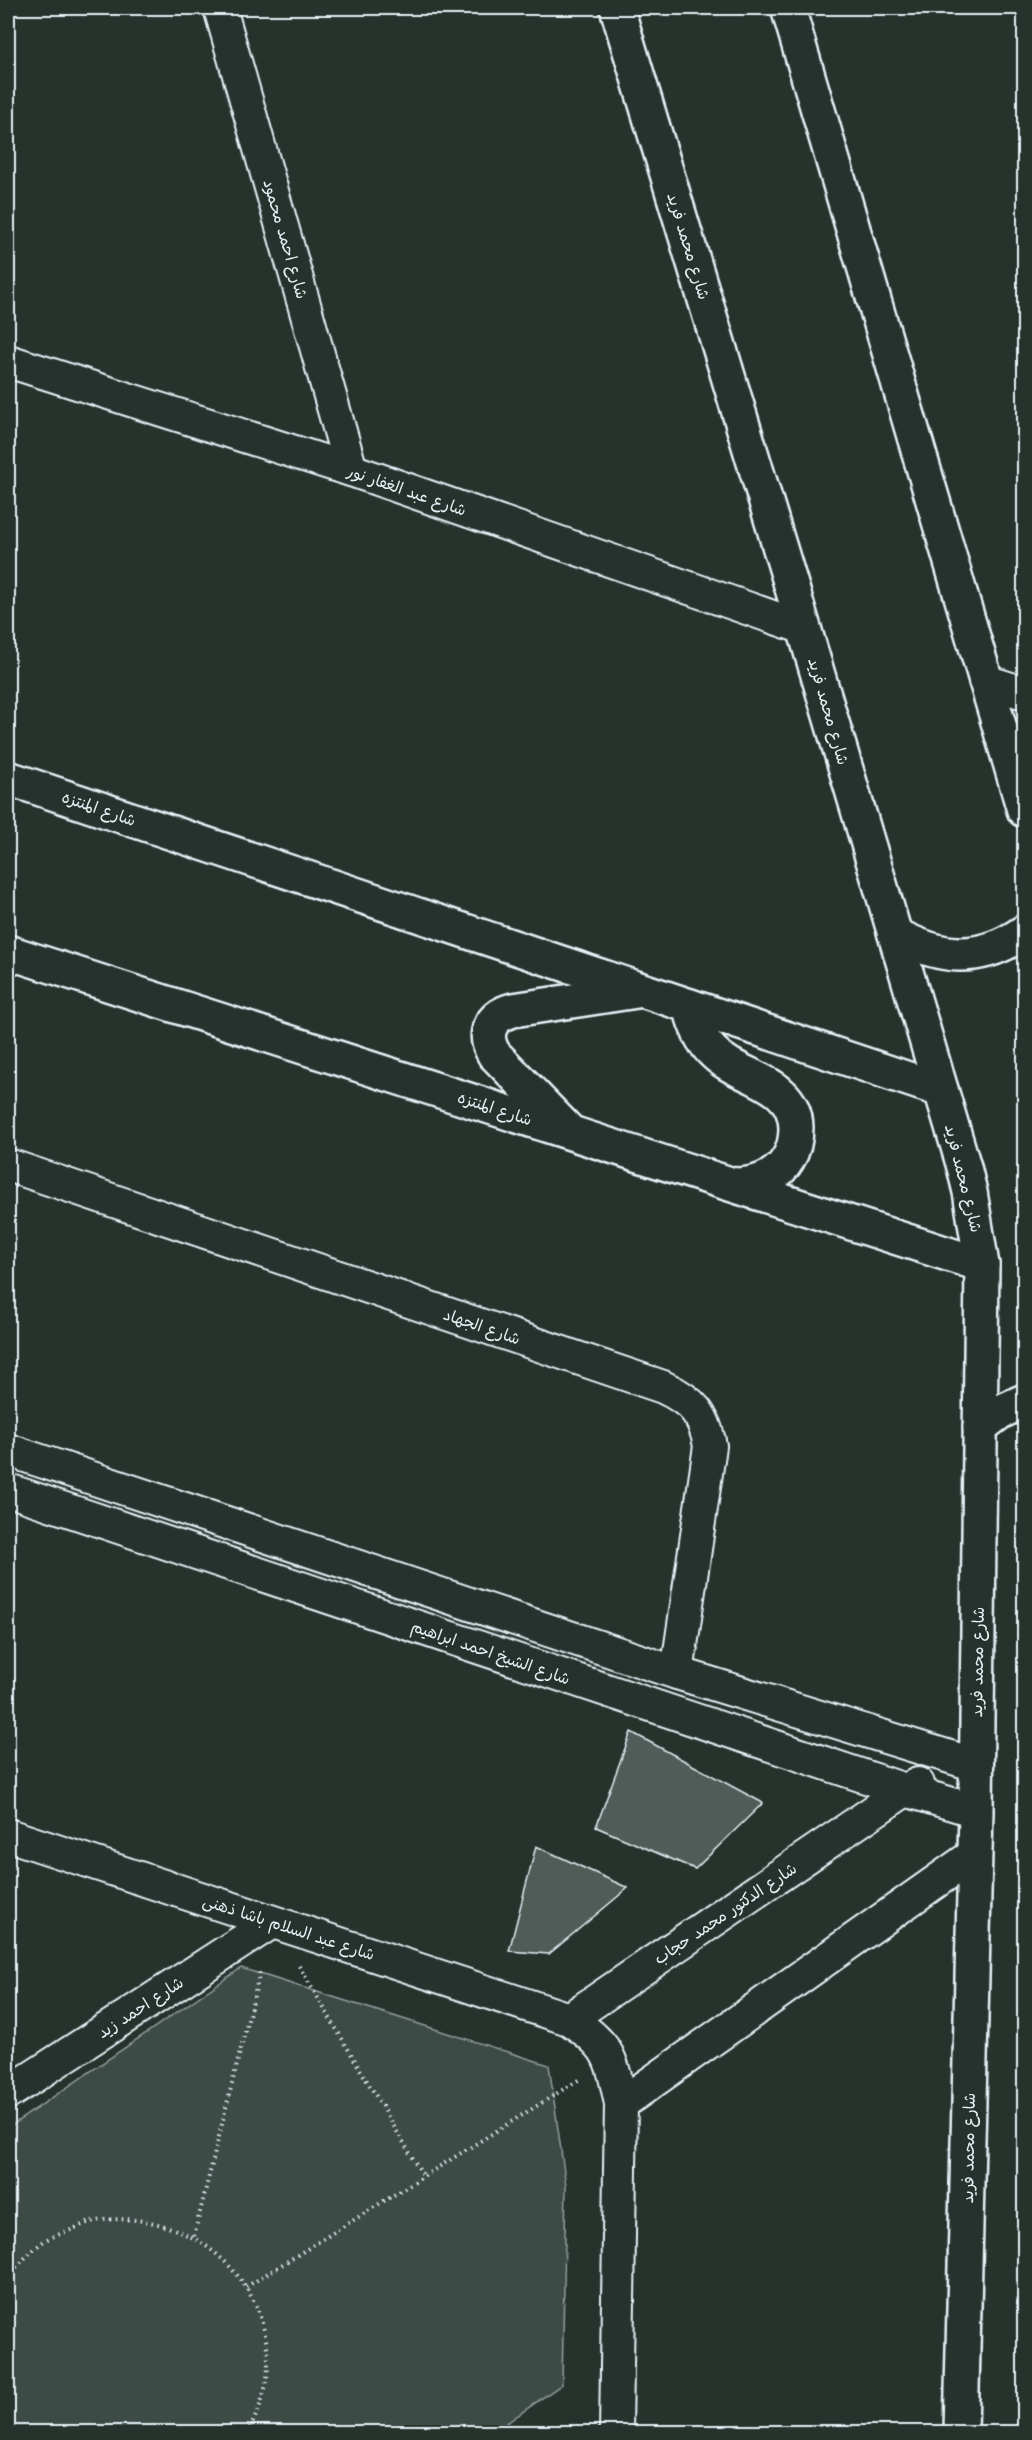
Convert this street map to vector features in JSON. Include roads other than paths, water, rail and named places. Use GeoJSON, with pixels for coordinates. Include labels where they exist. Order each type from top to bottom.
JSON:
{"type":"FeatureCollection","features":[{"type":"Feature","properties":{"kind":"main road","name":"شارع محمد فريد"},"geometry":{"type":"LineString","coordinates":[[617,8],[941,1090],[970,1192],[982,1265],[976,1811],[961,2433]]}},
{"type":"Feature","properties":{"kind":"main road"},"geometry":{"type":"LineString","coordinates":[[788,8],[1024,810]]}},
{"type":"Feature","properties":{"kind":"main road","name":"شارع المنتزه"},"geometry":{"type":"LineString","coordinates":[[8,778],[941,1090]]}},
{"type":"Feature","properties":{"kind":"main road"},"geometry":{"type":"LineString","coordinates":[[895,934],[933,952],[954,955],[975,954],[995,948],[1024,932]]}},
{"type":"Feature","properties":{"kind":"main road","name":"شارع المنتزه"},"geometry":{"type":"LineString","coordinates":[[8,951],[982,1265]]}},
{"type":"Feature","properties":{"kind":"main road"},"geometry":{"type":"LineString","coordinates":[[572,1133],[494,1054],[489,1045],[488,1034],[491,1023],[504,1012],[513,1010],[641,990]]}},
{"type":"Feature","properties":{"kind":"main road"},"geometry":{"type":"LineString","coordinates":[[690,1006],[694,1022],[712,1051],[729,1064],[771,1084],[783,1094],[796,1121],[793,1151],[785,1164],[763,1182],[734,1185]]}},
{"type":"Feature","properties":{"kind":"main road"},"geometry":{"type":"LineString","coordinates":[[980,1427],[1000,1412],[1024,1401]]}},
{"type":"Feature","properties":{"kind":"street","name":"شارع احمد محمود"},"geometry":{"type":"LineString","coordinates":[[220,8],[351,470]]}},
{"type":"Feature","properties":{"kind":"street","name":"شارع عبد الغفار نور"},"geometry":{"type":"LineString","coordinates":[[8,361],[351,470],[804,628]]}},
{"type":"Feature","properties":{"kind":"street"},"geometry":{"type":"LineString","coordinates":[[985,681],[1024,693]]}},
{"type":"Feature","properties":{"kind":"street","name":"شارع الجهاد"},"geometry":{"type":"LineString","coordinates":[[8,1165],[651,1383],[681,1396],[696,1409],[706,1427],[710,1446],[677,1673]]}},
{"type":"Feature","properties":{"kind":"street"},"geometry":{"type":"LineString","coordinates":[[8,1450],[677,1673],[976,1765]]}},
{"type":"Feature","properties":{"kind":"street","name":"شارع الشيخ احمد ابراهيم"},"geometry":{"type":"LineString","coordinates":[[8,1490],[905,1790],[976,1811]]}},
{"type":"Feature","properties":{"kind":"street","name":"شارع الدكتور محمد حجاب"},"geometry":{"type":"LineString","coordinates":[[570,2019],[905,1790],[976,1765]]}},
{"type":"Feature","properties":{"kind":"street","name":"شارع عبد السلام باشا ذهنى"},"geometry":{"type":"LineString","coordinates":[[8,1835],[570,2019]]}},
{"type":"Feature","properties":{"kind":"street"},"geometry":{"type":"LineString","coordinates":[[621,2104],[975,1854]]}},
{"type":"Feature","properties":{"kind":"street","name":"شارع احمد زيد"},"geometry":{"type":"LineString","coordinates":[[8,2093],[272,1922]]}},
{"type":"Feature","properties":{"kind":"street"},"geometry":{"type":"LineString","coordinates":[[570,2019],[594,2035],[612,2060],[621,2104],[615,2432]]}}]}
